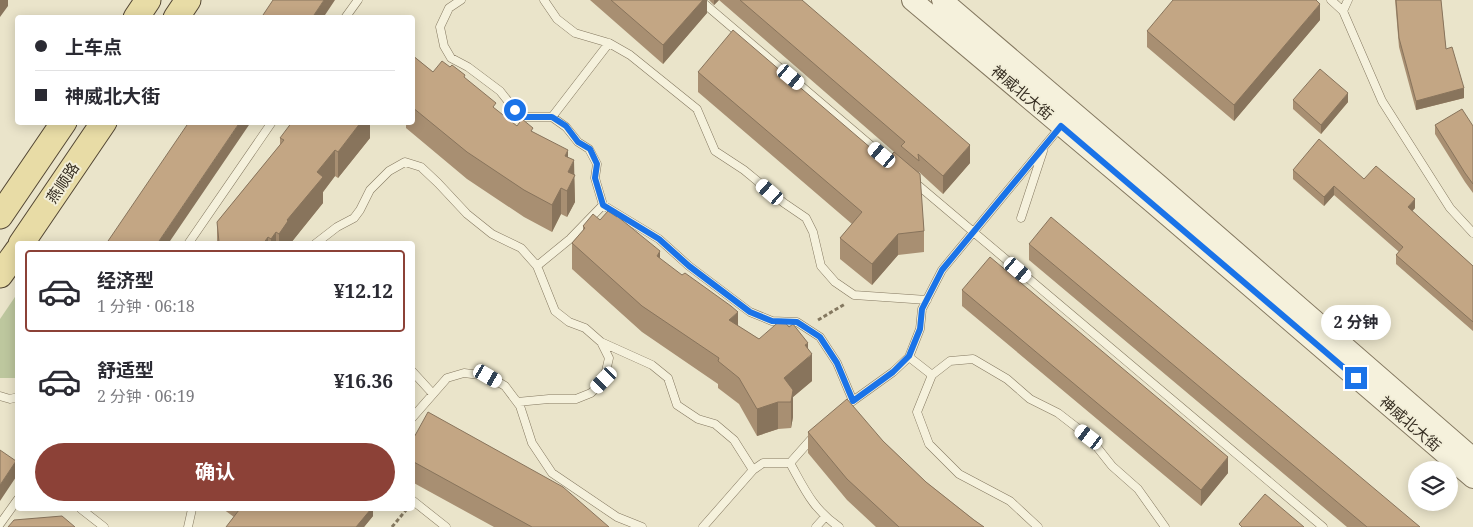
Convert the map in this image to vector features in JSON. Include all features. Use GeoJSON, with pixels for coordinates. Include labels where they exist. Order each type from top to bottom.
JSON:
{"type":"FeatureCollection","features":[{"type":"Feature","properties":{"kind":"main road"},"geometry":{"type":"LineString","coordinates":[[138,15],[148,0]]}},
{"type":"Feature","properties":{"kind":"main road"},"geometry":{"type":"LineString","coordinates":[[178,15],[188,0]]}},
{"type":"Feature","properties":{"kind":"main road"},"geometry":{"type":"LineString","coordinates":[[0,216],[62,125]]}},
{"type":"Feature","properties":{"kind":"main road","name":"燕顺路"},"geometry":{"type":"LineString","coordinates":[[23,241],[102,125]]}},
{"type":"Feature","properties":{"kind":"main road","name":"燕顺路"},"geometry":{"type":"LineString","coordinates":[[0,275],[15,253]]}},
{"type":"Feature","properties":{"kind":"street","name":"神威北大街"},"geometry":{"type":"LineString","coordinates":[[912,0],[1473,478]]}},
{"type":"Feature","properties":{"kind":"street","name":"神威北大街"},"geometry":{"type":"LineString","coordinates":[[942,0],[1159,184],[1473,458]]}},
{"type":"Feature","properties":{"kind":"lane"},"geometry":{"type":"LineString","coordinates":[[347,15],[358,0]]}},
{"type":"Feature","properties":{"kind":"lane"},"geometry":{"type":"LineString","coordinates":[[461,0],[449,8],[440,27],[444,46],[451,58],[468,67],[500,91],[515,110],[525,117],[552,117],[566,126],[578,142],[590,149],[597,164],[595,178],[603,205],[659,239],[689,266],[750,312],[772,321],[797,322],[820,337],[837,363],[849,403],[893,372],[909,356],[920,329],[922,309],[942,270],[1061,126]]}},
{"type":"Feature","properties":{"kind":"lane"},"geometry":{"type":"LineString","coordinates":[[544,0],[557,19],[575,33],[610,43],[630,56],[697,109],[715,151],[744,170],[784,203],[806,218],[813,232],[821,266],[835,282],[854,295],[927,300]]}},
{"type":"Feature","properties":{"kind":"lane"},"geometry":{"type":"LineString","coordinates":[[700,0],[1323,527]]}},
{"type":"Feature","properties":{"kind":"lane"},"geometry":{"type":"LineString","coordinates":[[1331,0],[1343,11],[1382,101],[1450,208],[1473,233]]}},
{"type":"Feature","properties":{"kind":"lane"},"geometry":{"type":"LineString","coordinates":[[1343,11],[1348,0]]}},
{"type":"Feature","properties":{"kind":"lane"},"geometry":{"type":"LineString","coordinates":[[552,117],[610,43]]}},
{"type":"Feature","properties":{"kind":"lane"},"geometry":{"type":"LineString","coordinates":[[190,241],[270,125]]}},
{"type":"Feature","properties":{"kind":"lane"},"geometry":{"type":"LineString","coordinates":[[1021,218],[1044,146]]}},
{"type":"Feature","properties":{"kind":"lane"},"geometry":{"type":"LineString","coordinates":[[319,241],[337,227],[354,218],[370,190],[389,171],[405,162],[421,168],[467,214],[492,234],[521,248],[537,266],[556,311],[569,322],[585,328],[601,342],[652,365],[668,378],[677,405],[698,419],[716,424],[734,440],[753,470]]}},
{"type":"Feature","properties":{"kind":"lane"},"geometry":{"type":"LineString","coordinates":[[537,266],[570,239],[603,205]]}},
{"type":"Feature","properties":{"kind":"lane"},"geometry":{"type":"LineString","coordinates":[[517,402],[576,399],[591,393],[604,380],[609,358],[601,342]]}},
{"type":"Feature","properties":{"kind":"lane"},"geometry":{"type":"LineString","coordinates":[[909,356],[932,376]]}},
{"type":"Feature","properties":{"kind":"lane"},"geometry":{"type":"LineString","coordinates":[[1038,527],[1010,501],[959,474],[929,444],[917,412],[932,376],[950,361],[973,359],[1007,379],[1030,399],[1058,413],[1089,437],[1112,466],[1138,489],[1165,527]]}},
{"type":"Feature","properties":{"kind":"lane"},"geometry":{"type":"LineString","coordinates":[[415,415],[447,378],[464,373],[488,376],[505,386],[520,406],[532,442],[552,473],[617,517],[642,527]]}},
{"type":"Feature","properties":{"kind":"lane"},"geometry":{"type":"LineString","coordinates":[[415,374],[433,394]]}},
{"type":"Feature","properties":{"kind":"lane"},"geometry":{"type":"LineString","coordinates":[[0,396],[15,397]]}},
{"type":"Feature","properties":{"kind":"lane"},"geometry":{"type":"LineString","coordinates":[[703,527],[753,470],[763,463],[790,463],[820,428]]}},
{"type":"Feature","properties":{"kind":"lane"},"geometry":{"type":"LineString","coordinates":[[790,463],[810,500],[825,517],[839,527]]}},
{"type":"Feature","properties":{"kind":"lane"},"geometry":{"type":"LineString","coordinates":[[415,502],[446,527]]}},
{"type":"Feature","properties":{"kind":"lane"},"geometry":{"type":"LineString","coordinates":[[0,524],[15,503]]}},
{"type":"Feature","properties":{"kind":"lane"},"geometry":{"type":"LineString","coordinates":[[84,511],[104,527]]}},
{"type":"Feature","properties":{"kind":"lane"},"geometry":{"type":"LineString","coordinates":[[188,527],[192,511]]}},
{"type":"Feature","properties":{"kind":"lane"},"geometry":{"type":"LineString","coordinates":[[816,527],[825,517]]}},
{"type":"Feature","properties":{"kind":"path"},"geometry":{"type":"LineString","coordinates":[[806,327],[846,304],[854,295]]}},
{"type":"Feature","properties":{"kind":"path"},"geometry":{"type":"LineString","coordinates":[[392,527],[405,511]]}},
{"type":"Feature","properties":{"kind":"green space"},"geometry":{"type":"Polygon","coordinates":[[[15,297],[15,378],[0,378],[0,319],[15,297]]]}},
{"type":"Feature","properties":{"kind":"building"},"geometry":{"type":"Polygon","coordinates":[[[273,0],[324,0],[314,15],[263,15],[273,0]]]}},
{"type":"Feature","properties":{"kind":"building"},"geometry":{"type":"Polygon","coordinates":[[[611,0],[703,0],[663,45],[611,0]]]}},
{"type":"Feature","properties":{"kind":"building"},"geometry":{"type":"Polygon","coordinates":[[[740,0],[802,0],[970,145],[943,176],[918,154],[919,161],[901,146],[905,142],[740,0]]]}},
{"type":"Feature","properties":{"kind":"building"},"geometry":{"type":"Polygon","coordinates":[[[1173,0],[1316,0],[1320,4],[1234,105],[1147,31],[1173,0]]]}},
{"type":"Feature","properties":{"kind":"building"},"geometry":{"type":"Polygon","coordinates":[[[1396,0],[1441,0],[1446,49],[1452,47],[1464,88],[1416,101],[1399,38],[1396,0]]]}},
{"type":"Feature","properties":{"kind":"building"},"geometry":{"type":"Polygon","coordinates":[[[733,30],[886,161],[894,152],[920,174],[924,231],[898,234],[872,264],[840,238],[862,212],[698,72],[733,30]]]}},
{"type":"Feature","properties":{"kind":"building"},"geometry":{"type":"Polygon","coordinates":[[[415,57],[433,72],[442,61],[450,67],[452,65],[496,103],[493,107],[517,126],[522,119],[533,128],[531,131],[568,150],[565,156],[574,160],[568,172],[575,175],[567,191],[561,188],[552,205],[524,190],[467,152],[415,109],[415,57]]]}},
{"type":"Feature","properties":{"kind":"building"},"geometry":{"type":"Polygon","coordinates":[[[1320,69],[1348,93],[1321,125],[1293,100],[1320,69]]]}},
{"type":"Feature","properties":{"kind":"building"},"geometry":{"type":"Polygon","coordinates":[[[1462,109],[1473,126],[1473,184],[1435,125],[1462,109]]]}},
{"type":"Feature","properties":{"kind":"building"},"geometry":{"type":"Polygon","coordinates":[[[187,125],[238,125],[159,241],[108,241],[187,125]]]}},
{"type":"Feature","properties":{"kind":"building"},"geometry":{"type":"Polygon","coordinates":[[[290,125],[359,125],[338,152],[335,150],[317,172],[323,177],[287,220],[279,234],[276,232],[271,239],[268,237],[265,241],[219,241],[217,222],[284,140],[280,138],[290,125]]]}},
{"type":"Feature","properties":{"kind":"building"},"geometry":{"type":"Polygon","coordinates":[[[1319,139],[1364,179],[1376,166],[1415,199],[1408,207],[1473,266],[1473,322],[1396,255],[1403,247],[1334,186],[1324,197],[1293,170],[1319,139]]]}},
{"type":"Feature","properties":{"kind":"building"},"geometry":{"type":"Polygon","coordinates":[[[608,211],[617,216],[660,251],[657,256],[682,275],[685,273],[731,306],[738,312],[729,320],[759,339],[782,319],[789,327],[793,324],[808,343],[805,345],[812,354],[784,378],[793,390],[791,402],[778,402],[757,409],[739,378],[718,361],[719,358],[642,306],[572,243],[585,228],[583,226],[593,214],[600,220],[608,211]]]}},
{"type":"Feature","properties":{"kind":"building"},"geometry":{"type":"Polygon","coordinates":[[[1051,217],[1420,527],[1367,527],[1029,244],[1051,217]]]}},
{"type":"Feature","properties":{"kind":"building"},"geometry":{"type":"Polygon","coordinates":[[[990,257],[1228,457],[1201,490],[962,290],[990,257]]]}},
{"type":"Feature","properties":{"kind":"building"},"geometry":{"type":"Polygon","coordinates":[[[847,399],[883,441],[926,482],[984,527],[899,527],[847,479],[808,432],[847,399]]]}},
{"type":"Feature","properties":{"kind":"building"},"geometry":{"type":"Polygon","coordinates":[[[428,412],[563,487],[609,527],[532,527],[415,463],[415,436],[428,412]]]}},
{"type":"Feature","properties":{"kind":"building"},"geometry":{"type":"Polygon","coordinates":[[[0,450],[15,460],[15,462],[0,485],[0,450]]]}},
{"type":"Feature","properties":{"kind":"building"},"geometry":{"type":"Polygon","coordinates":[[[1265,494],[1304,527],[1242,527],[1239,524],[1265,494]]]}},
{"type":"Feature","properties":{"kind":"building"},"geometry":{"type":"Polygon","coordinates":[[[238,511],[369,511],[356,527],[226,527],[238,511]]]}},
{"type":"Feature","properties":{"kind":"building"},"geometry":{"type":"Polygon","coordinates":[[[62,516],[75,527],[8,527],[14,520],[62,516]]]}},
{"type":"Feature","properties":{"kind":"route"},"geometry":{"type":"LineString","coordinates":[[515,110],[525,117],[552,117],[566,126],[578,142],[590,149],[597,164],[595,178],[598,194],[603,205],[659,239],[689,266],[750,312],[772,321],[797,322],[820,337],[837,363],[853,401],[893,372],[909,356],[920,329],[922,309],[942,270],[1061,126],[1356,378]]}}]}
